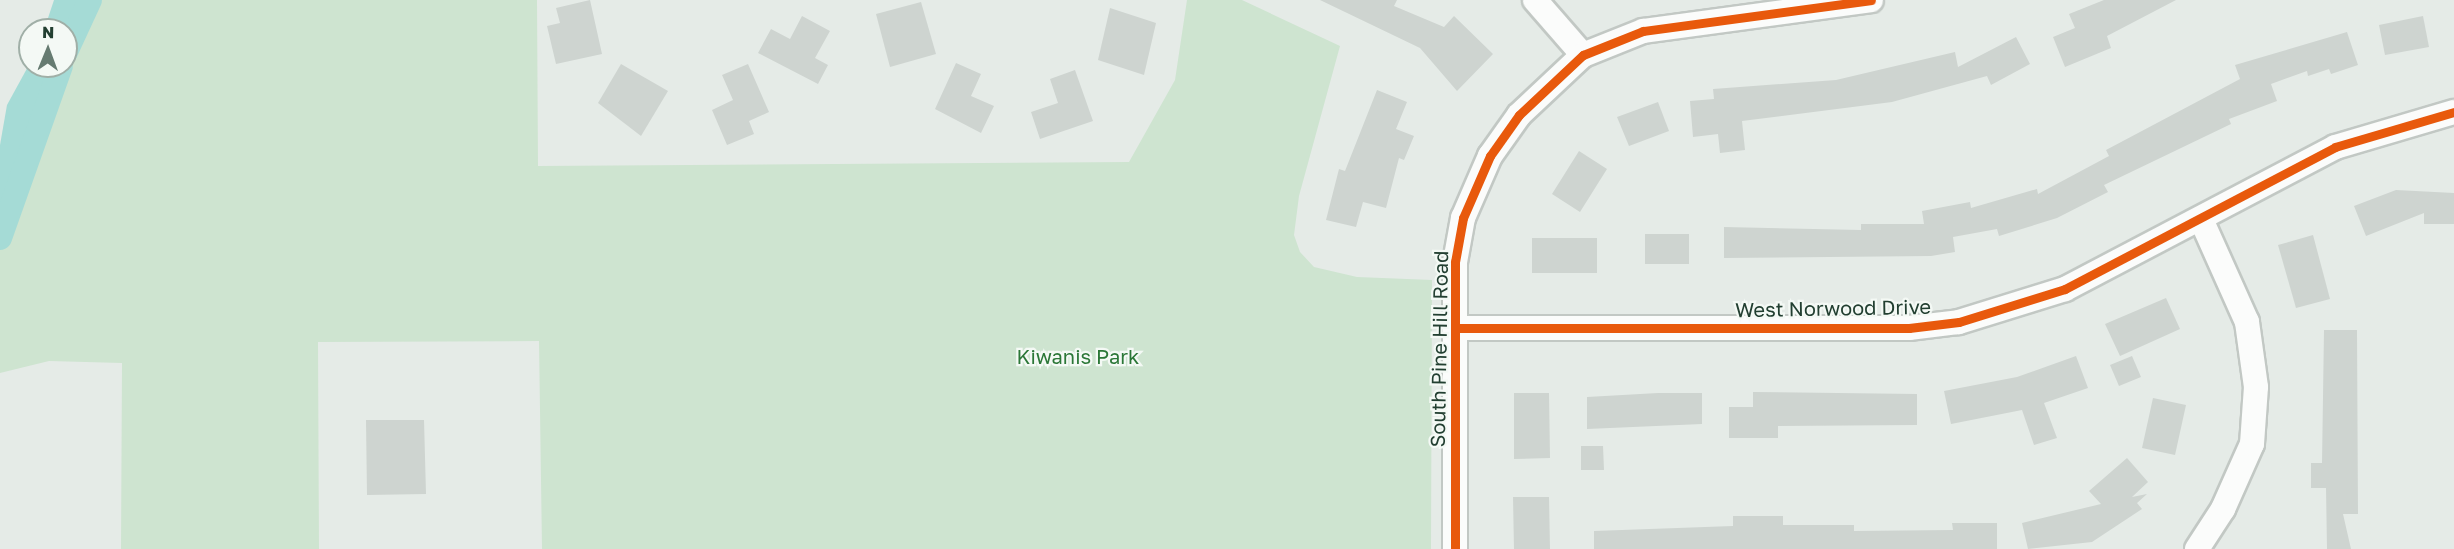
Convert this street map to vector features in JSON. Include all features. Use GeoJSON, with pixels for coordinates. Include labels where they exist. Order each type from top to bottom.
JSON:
{"type":"FeatureCollection","features":[{"type":"Feature","properties":{"kind":"street"},"geometry":{"type":"LineString","coordinates":[[1535,0],[1582,55]]}},
{"type":"Feature","properties":{"kind":"street","name":"South Pine Hill Road"},"geometry":{"type":"LineString","coordinates":[[1455,549],[1455,262],[1463,218],[1490,156],[1519,115],[1582,55],[1643,32],[1871,0]]}},
{"type":"Feature","properties":{"kind":"street","name":"West Norwood Drive"},"geometry":{"type":"LineString","coordinates":[[1455,328],[1909,328],[1959,322],[2065,289],[2335,147],[2454,112]]}},
{"type":"Feature","properties":{"kind":"street"},"geometry":{"type":"LineString","coordinates":[[2197,549],[2223,508],[2252,444],[2256,387],[2247,322],[2201,219]]}},
{"type":"Feature","properties":{"kind":"green space","name":"Kiwanis Park"},"geometry":{"type":"Polygon","coordinates":[[[84,0],[537,0],[538,166],[1129,162],[1175,80],[1187,0],[1242,0],[1340,46],[1299,196],[1294,235],[1300,252],[1314,267],[1357,277],[1432,280],[1431,549],[542,549],[539,341],[318,342],[319,549],[121,549],[122,363],[49,361],[0,373],[0,214],[51,78],[78,78],[78,18],[75,18],[84,0]]]}},
{"type":"Feature","properties":{"kind":"water"},"geometry":{"type":"Polygon","coordinates":[[[54,0],[84,0],[75,18],[48,18],[54,0]]]}},
{"type":"Feature","properties":{"kind":"water"},"geometry":{"type":"Polygon","coordinates":[[[22,78],[51,78],[0,214],[0,145],[7,105],[22,78]]]}},
{"type":"Feature","properties":{"kind":"building"},"geometry":{"type":"Polygon","coordinates":[[[590,0],[602,54],[556,64],[547,26],[560,23],[556,8],[590,0]]]}},
{"type":"Feature","properties":{"kind":"building"},"geometry":{"type":"Polygon","coordinates":[[[1320,0],[1397,0],[1394,6],[1444,27],[1454,16],[1493,54],[1457,91],[1420,48],[1320,0]]]}},
{"type":"Feature","properties":{"kind":"building"},"geometry":{"type":"Polygon","coordinates":[[[2104,0],[2176,0],[2107,36],[2111,48],[2065,67],[2053,37],[2075,28],[2069,14],[2104,0]]]}},
{"type":"Feature","properties":{"kind":"building"},"geometry":{"type":"Polygon","coordinates":[[[921,2],[936,54],[890,67],[876,14],[921,2]]]}},
{"type":"Feature","properties":{"kind":"building"},"geometry":{"type":"Polygon","coordinates":[[[1110,8],[1156,23],[1144,75],[1098,60],[1110,8]]]}},
{"type":"Feature","properties":{"kind":"building"},"geometry":{"type":"Polygon","coordinates":[[[802,16],[830,31],[815,58],[828,65],[818,84],[758,53],[771,29],[790,39],[802,16]]]}},
{"type":"Feature","properties":{"kind":"building"},"geometry":{"type":"Polygon","coordinates":[[[2423,16],[2429,47],[2385,55],[2379,25],[2423,16]]]}},
{"type":"Feature","properties":{"kind":"building"},"geometry":{"type":"Polygon","coordinates":[[[2347,32],[2358,65],[2331,74],[2329,69],[2308,76],[2307,71],[2271,84],[2277,101],[2229,119],[2231,124],[2104,185],[2108,192],[2057,218],[1999,236],[1997,229],[1953,237],[1955,252],[1931,256],[1724,258],[1724,227],[1861,230],[1861,224],[1924,224],[1922,211],[1970,202],[1971,208],[2037,189],[2038,194],[2109,156],[2106,150],[2240,79],[2235,65],[2347,32]]]}},
{"type":"Feature","properties":{"kind":"building"},"geometry":{"type":"Polygon","coordinates":[[[2016,37],[2030,64],[1991,85],[1987,76],[1892,102],[1742,121],[1745,150],[1720,153],[1718,134],[1693,137],[1690,101],[1714,99],[1713,89],[1836,80],[1955,52],[1958,67],[2016,37]]]}},
{"type":"Feature","properties":{"kind":"building"},"geometry":{"type":"Polygon","coordinates":[[[956,63],[981,74],[971,96],[994,106],[981,133],[935,109],[956,63]]]}},
{"type":"Feature","properties":{"kind":"building"},"geometry":{"type":"Polygon","coordinates":[[[621,64],[668,91],[641,136],[598,103],[621,64]]]}},
{"type":"Feature","properties":{"kind":"building"},"geometry":{"type":"Polygon","coordinates":[[[748,64],[769,112],[749,121],[754,134],[727,145],[712,110],[733,100],[722,75],[748,64]]]}},
{"type":"Feature","properties":{"kind":"building"},"geometry":{"type":"Polygon","coordinates":[[[1075,70],[1093,121],[1040,139],[1031,112],[1058,103],[1050,79],[1075,70]]]}},
{"type":"Feature","properties":{"kind":"building"},"geometry":{"type":"Polygon","coordinates":[[[1377,90],[1407,102],[1396,129],[1414,136],[1404,160],[1399,158],[1386,208],[1363,202],[1356,227],[1326,220],[1339,169],[1345,171],[1377,90]]]}},
{"type":"Feature","properties":{"kind":"building"},"geometry":{"type":"Polygon","coordinates":[[[1658,102],[1669,131],[1629,146],[1617,117],[1658,102]]]}},
{"type":"Feature","properties":{"kind":"building"},"geometry":{"type":"Polygon","coordinates":[[[1579,151],[1607,169],[1580,212],[1552,194],[1579,151]]]}},
{"type":"Feature","properties":{"kind":"building"},"geometry":{"type":"Polygon","coordinates":[[[2396,190],[2454,193],[2454,224],[2424,224],[2424,213],[2366,236],[2354,206],[2396,190]]]}},
{"type":"Feature","properties":{"kind":"building"},"geometry":{"type":"Polygon","coordinates":[[[1645,234],[1689,234],[1689,264],[1645,264],[1645,234]]]}},
{"type":"Feature","properties":{"kind":"building"},"geometry":{"type":"Polygon","coordinates":[[[2313,235],[2330,299],[2296,308],[2278,245],[2313,235]]]}},
{"type":"Feature","properties":{"kind":"building"},"geometry":{"type":"Polygon","coordinates":[[[1532,238],[1597,238],[1597,273],[1532,273],[1532,238]]]}},
{"type":"Feature","properties":{"kind":"building"},"geometry":{"type":"Polygon","coordinates":[[[2166,298],[2180,329],[2120,356],[2105,324],[2166,298]]]}},
{"type":"Feature","properties":{"kind":"building"},"geometry":{"type":"Polygon","coordinates":[[[2324,330],[2357,330],[2358,514],[2343,514],[2351,549],[2327,549],[2326,488],[2311,488],[2311,463],[2322,463],[2324,330]]]}},
{"type":"Feature","properties":{"kind":"building"},"geometry":{"type":"Polygon","coordinates":[[[2076,356],[2088,388],[2044,403],[2057,438],[2034,445],[2022,410],[1951,424],[1944,391],[2017,377],[2076,356]]]}},
{"type":"Feature","properties":{"kind":"building"},"geometry":{"type":"Polygon","coordinates":[[[2132,356],[2141,377],[2119,386],[2110,365],[2132,356]]]}},
{"type":"Feature","properties":{"kind":"building"},"geometry":{"type":"Polygon","coordinates":[[[1753,392],[1917,394],[1917,425],[1778,426],[1778,438],[1729,438],[1729,407],[1753,407],[1753,392]]]}},
{"type":"Feature","properties":{"kind":"building"},"geometry":{"type":"Polygon","coordinates":[[[1514,393],[1549,393],[1550,458],[1514,459],[1514,393]]]}},
{"type":"Feature","properties":{"kind":"building"},"geometry":{"type":"Polygon","coordinates":[[[1702,393],[1702,424],[1587,429],[1587,397],[1702,393]]]}},
{"type":"Feature","properties":{"kind":"building"},"geometry":{"type":"Polygon","coordinates":[[[2153,398],[2186,405],[2175,455],[2142,448],[2153,398]]]}},
{"type":"Feature","properties":{"kind":"building"},"geometry":{"type":"Polygon","coordinates":[[[366,420],[424,420],[426,494],[367,495],[366,420]]]}},
{"type":"Feature","properties":{"kind":"building"},"geometry":{"type":"Polygon","coordinates":[[[1581,446],[1603,446],[1604,470],[1581,470],[1581,446]]]}},
{"type":"Feature","properties":{"kind":"building"},"geometry":{"type":"Polygon","coordinates":[[[2127,458],[2148,482],[2132,497],[2147,494],[2137,503],[2142,509],[2092,542],[2028,549],[2022,523],[2101,504],[2089,491],[2127,458]]]}},
{"type":"Feature","properties":{"kind":"building"},"geometry":{"type":"Polygon","coordinates":[[[1513,497],[1549,497],[1550,549],[1514,549],[1513,497]]]}},
{"type":"Feature","properties":{"kind":"building"},"geometry":{"type":"Polygon","coordinates":[[[1733,516],[1783,516],[1783,525],[1854,525],[1854,531],[1953,530],[1952,523],[1997,523],[1997,549],[1594,549],[1594,531],[1733,526],[1733,516]]]}},
{"type":"Feature","properties":{"kind":"waterway"},"geometry":{"type":"LineString","coordinates":[[78,26],[90,0]]}},
{"type":"Feature","properties":{"kind":"waterway"},"geometry":{"type":"LineString","coordinates":[[0,238],[57,78]]}},
{"type":"Feature","properties":{"kind":"cycle path"},"geometry":{"type":"LineString","coordinates":[[1455,549],[1455,262],[1463,218],[1490,156],[1519,115],[1583,55],[1643,31],[1871,0]]}},
{"type":"Feature","properties":{"kind":"cycle path"},"geometry":{"type":"LineString","coordinates":[[1455,328],[1909,328],[1959,322],[2065,289],[2335,147],[2454,112]]}}]}
